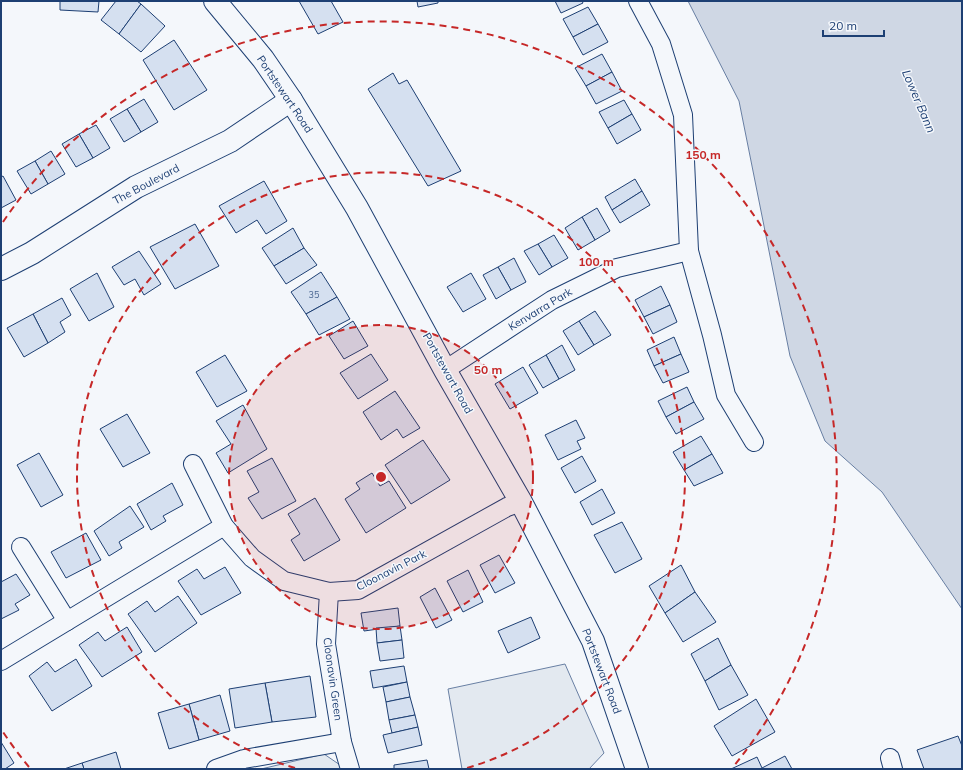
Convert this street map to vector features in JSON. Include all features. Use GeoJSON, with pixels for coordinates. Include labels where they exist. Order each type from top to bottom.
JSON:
{"type":"FeatureCollection","features":[{"type":"Feature","properties":{"kind":"main road","name":"Portstewart Road"},"geometry":{"type":"LineString","coordinates":[[215,1],[263,59],[291,100],[357,208],[445,370],[521,502],[593,641],[637,769]]}},
{"type":"Feature","properties":{"kind":"main road","name":"The Boulevard"},"geometry":{"type":"LineString","coordinates":[[1,269],[32,253],[136,187],[230,141],[291,100]]}},
{"type":"Feature","properties":{"kind":"street"},"geometry":{"type":"LineString","coordinates":[[638,1],[661,44],[683,115],[688,251],[712,335],[726,395],[754,442]]}},
{"type":"Feature","properties":{"kind":"street","name":"Kenvarra Park"},"geometry":{"type":"LineString","coordinates":[[445,370],[552,300],[616,268],[688,251]]}},
{"type":"Feature","properties":{"kind":"street","name":"Cloonavin Park"},"geometry":{"type":"LineString","coordinates":[[193,464],[224,526],[252,558],[284,581],[328,592],[358,590],[507,507],[521,502]]}},
{"type":"Feature","properties":{"kind":"street"},"geometry":{"type":"LineString","coordinates":[[1,661],[224,526]]}},
{"type":"Feature","properties":{"kind":"street"},"geometry":{"type":"LineString","coordinates":[[21,548],[67,621]]}},
{"type":"Feature","properties":{"kind":"street","name":"Cloonavin Green"},"geometry":{"type":"LineString","coordinates":[[328,592],[326,644],[342,742],[350,769]]}},
{"type":"Feature","properties":{"kind":"street"},"geometry":{"type":"LineString","coordinates":[[216,769],[244,760],[342,742]]}},
{"type":"Feature","properties":{"kind":"shaded area"},"geometry":{"type":"Polygon","coordinates":[[[565,664],[604,753],[589,769],[462,769],[448,689],[565,664]]]}},
{"type":"Feature","properties":{"kind":"shaded area"},"geometry":{"type":"Polygon","coordinates":[[[324,754],[343,767],[343,769],[261,769],[324,754]]]}},
{"type":"Feature","properties":{"kind":"water","name":"Lower Bann"},"geometry":{"type":"Polygon","coordinates":[[[688,1],[962,1],[962,609],[882,492],[825,441],[790,356],[739,101],[688,1]]]}},
{"type":"Feature","properties":{"kind":"building"},"geometry":{"type":"Polygon","coordinates":[[[60,1],[99,1],[98,12],[60,10],[60,1]]]}},
{"type":"Feature","properties":{"kind":"building"},"geometry":{"type":"Polygon","coordinates":[[[116,1],[137,1],[141,4],[119,34],[101,20],[116,1]]]}},
{"type":"Feature","properties":{"kind":"building"},"geometry":{"type":"Polygon","coordinates":[[[299,1],[331,1],[343,22],[318,34],[299,1]]]}},
{"type":"Feature","properties":{"kind":"building"},"geometry":{"type":"Polygon","coordinates":[[[417,1],[438,1],[438,3],[418,7],[417,1]]]}},
{"type":"Feature","properties":{"kind":"building"},"geometry":{"type":"Polygon","coordinates":[[[555,1],[582,1],[583,3],[561,13],[555,1]]]}},
{"type":"Feature","properties":{"kind":"building"},"geometry":{"type":"Polygon","coordinates":[[[141,4],[165,26],[141,52],[119,34],[141,4]]]}},
{"type":"Feature","properties":{"kind":"building"},"geometry":{"type":"Polygon","coordinates":[[[588,7],[598,24],[573,37],[563,19],[588,7]]]}},
{"type":"Feature","properties":{"kind":"building"},"geometry":{"type":"Polygon","coordinates":[[[598,24],[608,42],[583,55],[573,37],[598,24]]]}},
{"type":"Feature","properties":{"kind":"building"},"geometry":{"type":"Polygon","coordinates":[[[174,40],[207,90],[174,110],[143,60],[174,40]]]}},
{"type":"Feature","properties":{"kind":"building"},"geometry":{"type":"Polygon","coordinates":[[[602,54],[612,72],[586,86],[575,68],[602,54]]]}},
{"type":"Feature","properties":{"kind":"building"},"geometry":{"type":"Polygon","coordinates":[[[612,72],[622,91],[596,104],[586,86],[612,72]]]}},
{"type":"Feature","properties":{"kind":"building"},"geometry":{"type":"Polygon","coordinates":[[[393,73],[399,84],[407,80],[461,171],[428,186],[368,89],[393,73]]]}},
{"type":"Feature","properties":{"kind":"building"},"geometry":{"type":"Polygon","coordinates":[[[144,99],[158,122],[141,132],[127,109],[144,99]]]}},
{"type":"Feature","properties":{"kind":"building"},"geometry":{"type":"Polygon","coordinates":[[[624,100],[632,114],[608,128],[599,112],[624,100]]]}},
{"type":"Feature","properties":{"kind":"building"},"geometry":{"type":"Polygon","coordinates":[[[127,109],[141,132],[124,142],[110,119],[127,109]]]}},
{"type":"Feature","properties":{"kind":"building"},"geometry":{"type":"Polygon","coordinates":[[[632,114],[641,130],[617,144],[608,128],[632,114]]]}},
{"type":"Feature","properties":{"kind":"building"},"geometry":{"type":"Polygon","coordinates":[[[96,125],[110,148],[93,158],[79,134],[96,125]]]}},
{"type":"Feature","properties":{"kind":"building"},"geometry":{"type":"Polygon","coordinates":[[[79,134],[93,158],[76,167],[62,144],[79,134]]]}},
{"type":"Feature","properties":{"kind":"building"},"geometry":{"type":"Polygon","coordinates":[[[51,151],[65,174],[48,184],[35,161],[51,151]]]}},
{"type":"Feature","properties":{"kind":"building"},"geometry":{"type":"Polygon","coordinates":[[[35,161],[48,184],[31,194],[17,171],[35,161]]]}},
{"type":"Feature","properties":{"kind":"building"},"geometry":{"type":"Polygon","coordinates":[[[3,176],[16,200],[1,208],[1,177],[3,176]]]}},
{"type":"Feature","properties":{"kind":"building"},"geometry":{"type":"Polygon","coordinates":[[[635,179],[642,191],[612,210],[605,197],[635,179]]]}},
{"type":"Feature","properties":{"kind":"building"},"geometry":{"type":"Polygon","coordinates":[[[264,181],[287,221],[266,234],[257,220],[236,233],[219,206],[264,181]]]}},
{"type":"Feature","properties":{"kind":"building"},"geometry":{"type":"Polygon","coordinates":[[[642,191],[650,205],[620,223],[612,210],[642,191]]]}},
{"type":"Feature","properties":{"kind":"building"},"geometry":{"type":"Polygon","coordinates":[[[597,208],[610,231],[595,240],[582,217],[597,208]]]}},
{"type":"Feature","properties":{"kind":"building"},"geometry":{"type":"Polygon","coordinates":[[[582,217],[595,240],[578,250],[565,228],[582,217]]]}},
{"type":"Feature","properties":{"kind":"building"},"geometry":{"type":"Polygon","coordinates":[[[195,224],[219,266],[175,289],[150,247],[195,224]]]}},
{"type":"Feature","properties":{"kind":"building"},"geometry":{"type":"Polygon","coordinates":[[[293,228],[304,248],[274,266],[262,248],[293,228]]]}},
{"type":"Feature","properties":{"kind":"building"},"geometry":{"type":"Polygon","coordinates":[[[554,235],[568,258],[552,267],[538,244],[554,235]]]}},
{"type":"Feature","properties":{"kind":"building"},"geometry":{"type":"Polygon","coordinates":[[[538,244],[552,267],[539,275],[524,251],[538,244]]]}},
{"type":"Feature","properties":{"kind":"building"},"geometry":{"type":"Polygon","coordinates":[[[304,248],[317,265],[286,284],[274,266],[304,248]]]}},
{"type":"Feature","properties":{"kind":"building"},"geometry":{"type":"Polygon","coordinates":[[[139,251],[161,284],[144,295],[135,279],[124,285],[112,267],[139,251]]]}},
{"type":"Feature","properties":{"kind":"building"},"geometry":{"type":"Polygon","coordinates":[[[514,258],[526,282],[511,290],[498,267],[514,258]]]}},
{"type":"Feature","properties":{"kind":"building"},"geometry":{"type":"Polygon","coordinates":[[[498,267],[511,290],[496,299],[483,275],[498,267]]]}},
{"type":"Feature","properties":{"kind":"building"},"geometry":{"type":"Polygon","coordinates":[[[321,272],[337,297],[306,314],[291,292],[321,272]]]}},
{"type":"Feature","properties":{"kind":"building"},"geometry":{"type":"Polygon","coordinates":[[[97,273],[114,307],[89,321],[70,289],[97,273]]]}},
{"type":"Feature","properties":{"kind":"building"},"geometry":{"type":"Polygon","coordinates":[[[471,273],[486,299],[463,312],[447,287],[471,273]]]}},
{"type":"Feature","properties":{"kind":"building"},"geometry":{"type":"Polygon","coordinates":[[[661,286],[670,305],[644,317],[635,300],[661,286]]]}},
{"type":"Feature","properties":{"kind":"building"},"geometry":{"type":"Polygon","coordinates":[[[337,297],[350,319],[319,335],[306,314],[337,297]]]}},
{"type":"Feature","properties":{"kind":"building"},"geometry":{"type":"Polygon","coordinates":[[[62,298],[71,315],[60,322],[65,332],[48,343],[33,314],[62,298]]]}},
{"type":"Feature","properties":{"kind":"building"},"geometry":{"type":"Polygon","coordinates":[[[670,305],[677,322],[653,334],[644,317],[670,305]]]}},
{"type":"Feature","properties":{"kind":"building"},"geometry":{"type":"Polygon","coordinates":[[[595,311],[611,335],[594,345],[579,321],[595,311]]]}},
{"type":"Feature","properties":{"kind":"building"},"geometry":{"type":"Polygon","coordinates":[[[33,314],[48,343],[24,357],[7,328],[33,314]]]}},
{"type":"Feature","properties":{"kind":"building"},"geometry":{"type":"Polygon","coordinates":[[[353,321],[368,346],[344,359],[329,336],[353,321]]]}},
{"type":"Feature","properties":{"kind":"building"},"geometry":{"type":"Polygon","coordinates":[[[579,321],[594,345],[578,355],[563,331],[579,321]]]}},
{"type":"Feature","properties":{"kind":"building"},"geometry":{"type":"Polygon","coordinates":[[[674,337],[681,354],[654,366],[647,350],[674,337]]]}},
{"type":"Feature","properties":{"kind":"building"},"geometry":{"type":"Polygon","coordinates":[[[562,345],[575,370],[559,379],[546,355],[562,345]]]}},
{"type":"Feature","properties":{"kind":"building"},"geometry":{"type":"Polygon","coordinates":[[[371,354],[388,380],[358,399],[340,373],[371,354]]]}},
{"type":"Feature","properties":{"kind":"building"},"geometry":{"type":"Polygon","coordinates":[[[681,354],[689,372],[663,383],[654,366],[681,354]]]}},
{"type":"Feature","properties":{"kind":"building"},"geometry":{"type":"Polygon","coordinates":[[[225,355],[247,391],[217,407],[196,372],[225,355]]]}},
{"type":"Feature","properties":{"kind":"building"},"geometry":{"type":"Polygon","coordinates":[[[546,355],[559,379],[543,388],[529,365],[546,355]]]}},
{"type":"Feature","properties":{"kind":"building"},"geometry":{"type":"Polygon","coordinates":[[[523,367],[538,393],[510,409],[495,384],[523,367]]]}},
{"type":"Feature","properties":{"kind":"building"},"geometry":{"type":"Polygon","coordinates":[[[687,387],[694,402],[666,417],[658,401],[687,387]]]}},
{"type":"Feature","properties":{"kind":"building"},"geometry":{"type":"Polygon","coordinates":[[[395,391],[420,428],[403,438],[397,429],[381,440],[363,412],[395,391]]]}},
{"type":"Feature","properties":{"kind":"building"},"geometry":{"type":"Polygon","coordinates":[[[694,402],[704,419],[676,434],[666,417],[694,402]]]}},
{"type":"Feature","properties":{"kind":"building"},"geometry":{"type":"Polygon","coordinates":[[[243,405],[267,449],[228,473],[216,453],[231,444],[216,421],[243,405]]]}},
{"type":"Feature","properties":{"kind":"building"},"geometry":{"type":"Polygon","coordinates":[[[127,414],[150,453],[123,467],[100,429],[127,414]]]}},
{"type":"Feature","properties":{"kind":"building"},"geometry":{"type":"Polygon","coordinates":[[[576,420],[585,438],[577,441],[581,449],[558,460],[545,435],[576,420]]]}},
{"type":"Feature","properties":{"kind":"building"},"geometry":{"type":"Polygon","coordinates":[[[701,436],[712,454],[684,470],[673,452],[701,436]]]}},
{"type":"Feature","properties":{"kind":"building"},"geometry":{"type":"Polygon","coordinates":[[[423,440],[450,480],[411,504],[385,465],[423,440]]]}},
{"type":"Feature","properties":{"kind":"building"},"geometry":{"type":"Polygon","coordinates":[[[39,453],[63,495],[41,507],[17,465],[39,453]]]}},
{"type":"Feature","properties":{"kind":"building"},"geometry":{"type":"Polygon","coordinates":[[[712,454],[723,473],[694,486],[684,470],[712,454]]]}},
{"type":"Feature","properties":{"kind":"building"},"geometry":{"type":"Polygon","coordinates":[[[582,456],[596,481],[575,493],[561,468],[582,456]]]}},
{"type":"Feature","properties":{"kind":"building"},"geometry":{"type":"Polygon","coordinates":[[[272,458],[296,501],[262,519],[248,498],[259,492],[247,471],[272,458]]]}},
{"type":"Feature","properties":{"kind":"building"},"geometry":{"type":"Polygon","coordinates":[[[372,473],[380,486],[389,481],[406,508],[366,533],[345,499],[360,489],[356,483],[372,473]]]}},
{"type":"Feature","properties":{"kind":"building"},"geometry":{"type":"Polygon","coordinates":[[[172,483],[183,505],[163,516],[166,521],[151,530],[137,504],[172,483]]]}},
{"type":"Feature","properties":{"kind":"building"},"geometry":{"type":"Polygon","coordinates":[[[602,489],[615,513],[592,525],[580,502],[602,489]]]}},
{"type":"Feature","properties":{"kind":"building"},"geometry":{"type":"Polygon","coordinates":[[[315,498],[340,540],[304,561],[291,540],[300,534],[288,514],[315,498]]]}},
{"type":"Feature","properties":{"kind":"building"},"geometry":{"type":"Polygon","coordinates":[[[130,506],[144,527],[119,542],[122,548],[109,556],[94,531],[130,506]]]}},
{"type":"Feature","properties":{"kind":"building"},"geometry":{"type":"Polygon","coordinates":[[[622,522],[642,559],[615,573],[594,535],[622,522]]]}},
{"type":"Feature","properties":{"kind":"building"},"geometry":{"type":"Polygon","coordinates":[[[86,533],[101,560],[66,578],[51,552],[86,533]]]}},
{"type":"Feature","properties":{"kind":"building"},"geometry":{"type":"Polygon","coordinates":[[[499,555],[515,583],[495,593],[480,565],[499,555]]]}},
{"type":"Feature","properties":{"kind":"building"},"geometry":{"type":"Polygon","coordinates":[[[681,565],[695,592],[665,613],[649,586],[681,565]]]}},
{"type":"Feature","properties":{"kind":"building"},"geometry":{"type":"Polygon","coordinates":[[[225,567],[241,593],[201,615],[178,581],[197,569],[204,579],[225,567]]]}},
{"type":"Feature","properties":{"kind":"building"},"geometry":{"type":"Polygon","coordinates":[[[468,570],[483,602],[463,612],[447,581],[468,570]]]}},
{"type":"Feature","properties":{"kind":"building"},"geometry":{"type":"Polygon","coordinates":[[[16,574],[30,595],[15,604],[19,610],[1,619],[1,582],[16,574]]]}},
{"type":"Feature","properties":{"kind":"building"},"geometry":{"type":"Polygon","coordinates":[[[435,588],[452,620],[436,628],[420,597],[435,588]]]}},
{"type":"Feature","properties":{"kind":"building"},"geometry":{"type":"Polygon","coordinates":[[[695,592],[716,622],[683,642],[665,613],[695,592]]]}},
{"type":"Feature","properties":{"kind":"building"},"geometry":{"type":"Polygon","coordinates":[[[178,596],[197,623],[155,652],[128,614],[147,601],[155,612],[178,596]]]}},
{"type":"Feature","properties":{"kind":"building"},"geometry":{"type":"Polygon","coordinates":[[[398,608],[400,626],[364,631],[361,613],[398,608]]]}},
{"type":"Feature","properties":{"kind":"building"},"geometry":{"type":"Polygon","coordinates":[[[531,617],[540,638],[508,653],[498,631],[531,617]]]}},
{"type":"Feature","properties":{"kind":"building"},"geometry":{"type":"Polygon","coordinates":[[[400,626],[402,640],[377,643],[376,628],[400,626]]]}},
{"type":"Feature","properties":{"kind":"building"},"geometry":{"type":"Polygon","coordinates":[[[127,627],[142,652],[102,677],[79,645],[98,632],[105,641],[127,627]]]}},
{"type":"Feature","properties":{"kind":"building"},"geometry":{"type":"Polygon","coordinates":[[[718,638],[731,665],[705,681],[691,654],[718,638]]]}},
{"type":"Feature","properties":{"kind":"building"},"geometry":{"type":"Polygon","coordinates":[[[402,640],[404,658],[380,661],[377,643],[402,640]]]}},
{"type":"Feature","properties":{"kind":"building"},"geometry":{"type":"Polygon","coordinates":[[[76,659],[92,686],[52,711],[29,676],[47,662],[55,672],[76,659]]]}},
{"type":"Feature","properties":{"kind":"building"},"geometry":{"type":"Polygon","coordinates":[[[731,665],[748,695],[719,710],[705,681],[731,665]]]}},
{"type":"Feature","properties":{"kind":"building"},"geometry":{"type":"Polygon","coordinates":[[[404,666],[407,682],[373,688],[370,671],[404,666]]]}},
{"type":"Feature","properties":{"kind":"building"},"geometry":{"type":"Polygon","coordinates":[[[310,676],[316,717],[272,722],[265,683],[310,676]]]}},
{"type":"Feature","properties":{"kind":"building"},"geometry":{"type":"Polygon","coordinates":[[[407,682],[410,697],[386,702],[383,687],[407,682]]]}},
{"type":"Feature","properties":{"kind":"building"},"geometry":{"type":"Polygon","coordinates":[[[265,683],[272,722],[235,728],[229,689],[265,683]]]}},
{"type":"Feature","properties":{"kind":"building"},"geometry":{"type":"Polygon","coordinates":[[[220,695],[230,731],[199,740],[189,704],[220,695]]]}},
{"type":"Feature","properties":{"kind":"building"},"geometry":{"type":"Polygon","coordinates":[[[410,697],[415,715],[389,720],[386,702],[410,697]]]}},
{"type":"Feature","properties":{"kind":"building"},"geometry":{"type":"Polygon","coordinates":[[[756,699],[775,732],[732,756],[714,726],[756,699]]]}},
{"type":"Feature","properties":{"kind":"building"},"geometry":{"type":"Polygon","coordinates":[[[189,704],[199,740],[169,749],[158,713],[189,704]]]}},
{"type":"Feature","properties":{"kind":"building"},"geometry":{"type":"Polygon","coordinates":[[[415,715],[418,727],[392,733],[389,720],[415,715]]]}},
{"type":"Feature","properties":{"kind":"building"},"geometry":{"type":"Polygon","coordinates":[[[418,727],[422,745],[388,753],[383,735],[418,727]]]}},
{"type":"Feature","properties":{"kind":"building"},"geometry":{"type":"Polygon","coordinates":[[[958,736],[962,746],[962,769],[924,769],[917,750],[958,736]]]}},
{"type":"Feature","properties":{"kind":"building"},"geometry":{"type":"Polygon","coordinates":[[[1,742],[14,763],[5,769],[1,769],[1,742]]]}},
{"type":"Feature","properties":{"kind":"building"},"geometry":{"type":"Polygon","coordinates":[[[116,752],[121,769],[84,769],[82,763],[116,752]]]}},
{"type":"Feature","properties":{"kind":"building"},"geometry":{"type":"Polygon","coordinates":[[[785,756],[792,769],[731,769],[757,757],[762,768],[785,756]]]}},
{"type":"Feature","properties":{"kind":"building"},"geometry":{"type":"Polygon","coordinates":[[[427,760],[429,769],[394,769],[394,765],[427,760]]]}},
{"type":"Feature","properties":{"kind":"building"},"geometry":{"type":"Polygon","coordinates":[[[82,763],[84,769],[64,769],[82,763]]]}}]}
